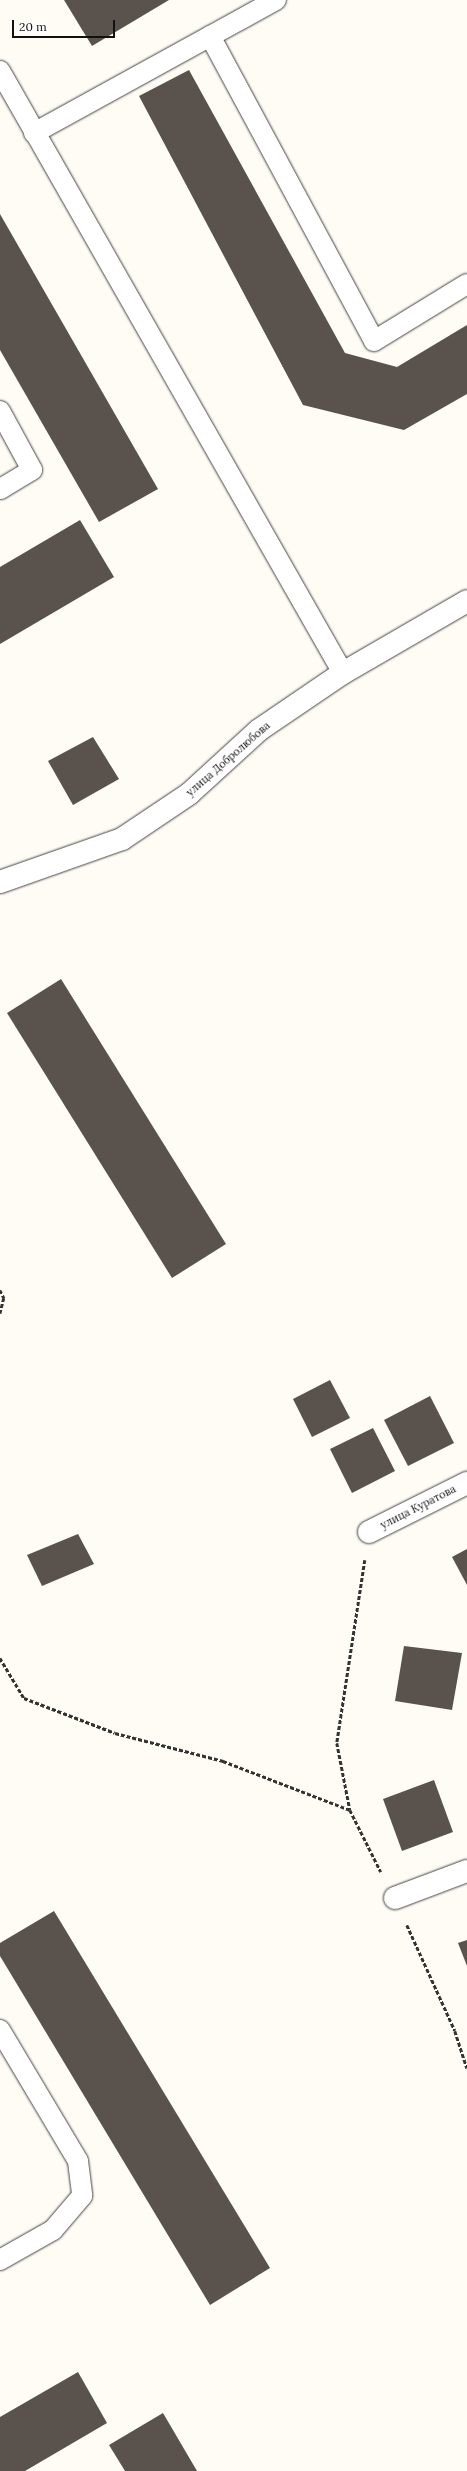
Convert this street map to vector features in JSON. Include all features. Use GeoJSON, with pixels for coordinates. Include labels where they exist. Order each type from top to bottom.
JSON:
{"type":"FeatureCollection","features":[{"type":"Feature","properties":{"kind":"street","name":"улица Добролюбова"},"geometry":{"type":"LineString","coordinates":[[0,882],[122,839],[189,794],[259,730],[343,673],[467,601]]}},
{"type":"Feature","properties":{"kind":"street","name":"улица Куратова"},"geometry":{"type":"LineString","coordinates":[[369,1532],[467,1483]]}},
{"type":"Feature","properties":{"kind":"street"},"geometry":{"type":"LineString","coordinates":[[395,1898],[467,1871]]}},
{"type":"Feature","properties":{"kind":"lane"},"geometry":{"type":"LineString","coordinates":[[34,133],[276,0]]}},
{"type":"Feature","properties":{"kind":"lane"},"geometry":{"type":"LineString","coordinates":[[210,36],[374,341],[467,284]]}},
{"type":"Feature","properties":{"kind":"lane"},"geometry":{"type":"LineString","coordinates":[[0,71],[343,673]]}},
{"type":"Feature","properties":{"kind":"lane"},"geometry":{"type":"LineString","coordinates":[[0,411],[32,470],[0,489]]}},
{"type":"Feature","properties":{"kind":"lane"},"geometry":{"type":"LineString","coordinates":[[0,2030],[78,2161],[82,2196],[53,2230],[0,2260]]}},
{"type":"Feature","properties":{"kind":"path"},"geometry":{"type":"LineString","coordinates":[[0,1290],[4,1298],[0,1314]]}},
{"type":"Feature","properties":{"kind":"path"},"geometry":{"type":"LineString","coordinates":[[0,1305],[4,1298]]}},
{"type":"Feature","properties":{"kind":"path"},"geometry":{"type":"LineString","coordinates":[[369,1532],[337,1743],[350,1810],[395,1898],[456,2031],[467,2068]]}},
{"type":"Feature","properties":{"kind":"path"},"geometry":{"type":"LineString","coordinates":[[0,1658],[24,1698],[115,1733],[223,1761],[350,1810]]}},
{"type":"Feature","properties":{"kind":"building"},"geometry":{"type":"Polygon","coordinates":[[[64,0],[169,0],[92,46],[64,0]]]}},
{"type":"Feature","properties":{"kind":"building"},"geometry":{"type":"Polygon","coordinates":[[[189,70],[345,353],[397,367],[467,325],[467,394],[404,430],[303,405],[139,96],[189,70]]]}},
{"type":"Feature","properties":{"kind":"building"},"geometry":{"type":"Polygon","coordinates":[[[0,214],[158,489],[99,522],[0,350],[0,214]]]}},
{"type":"Feature","properties":{"kind":"building"},"geometry":{"type":"Polygon","coordinates":[[[80,520],[114,577],[0,644],[0,567],[80,520]]]}},
{"type":"Feature","properties":{"kind":"building"},"geometry":{"type":"Polygon","coordinates":[[[93,737],[119,779],[73,805],[48,761],[93,737]]]}},
{"type":"Feature","properties":{"kind":"building"},"geometry":{"type":"Polygon","coordinates":[[[61,979],[226,1244],[172,1278],[7,1013],[61,979]]]}},
{"type":"Feature","properties":{"kind":"building"},"geometry":{"type":"Polygon","coordinates":[[[330,1380],[350,1418],[312,1437],[293,1399],[330,1380]]]}},
{"type":"Feature","properties":{"kind":"building"},"geometry":{"type":"Polygon","coordinates":[[[430,1396],[454,1443],[408,1466],[384,1420],[430,1396]]]}},
{"type":"Feature","properties":{"kind":"building"},"geometry":{"type":"Polygon","coordinates":[[[373,1428],[395,1471],[352,1493],[330,1449],[373,1428]]]}},
{"type":"Feature","properties":{"kind":"building"},"geometry":{"type":"Polygon","coordinates":[[[78,1534],[94,1564],[42,1586],[27,1555],[78,1534]]]}},
{"type":"Feature","properties":{"kind":"building"},"geometry":{"type":"Polygon","coordinates":[[[467,1549],[467,1585],[452,1557],[467,1549]]]}},
{"type":"Feature","properties":{"kind":"building"},"geometry":{"type":"Polygon","coordinates":[[[404,1646],[462,1653],[452,1710],[395,1701],[404,1646]]]}},
{"type":"Feature","properties":{"kind":"building"},"geometry":{"type":"Polygon","coordinates":[[[434,1780],[453,1832],[402,1851],[383,1799],[434,1780]]]}},
{"type":"Feature","properties":{"kind":"building"},"geometry":{"type":"Polygon","coordinates":[[[54,1911],[270,2268],[210,2305],[0,1956],[0,1943],[54,1911]]]}},
{"type":"Feature","properties":{"kind":"building"},"geometry":{"type":"Polygon","coordinates":[[[467,1940],[467,1966],[458,1943],[467,1940]]]}},
{"type":"Feature","properties":{"kind":"building"},"geometry":{"type":"Polygon","coordinates":[[[78,2372],[107,2423],[25,2471],[0,2471],[0,2417],[78,2372]]]}},
{"type":"Feature","properties":{"kind":"building"},"geometry":{"type":"Polygon","coordinates":[[[163,2413],[197,2471],[125,2471],[109,2445],[163,2413]]]}}]}
